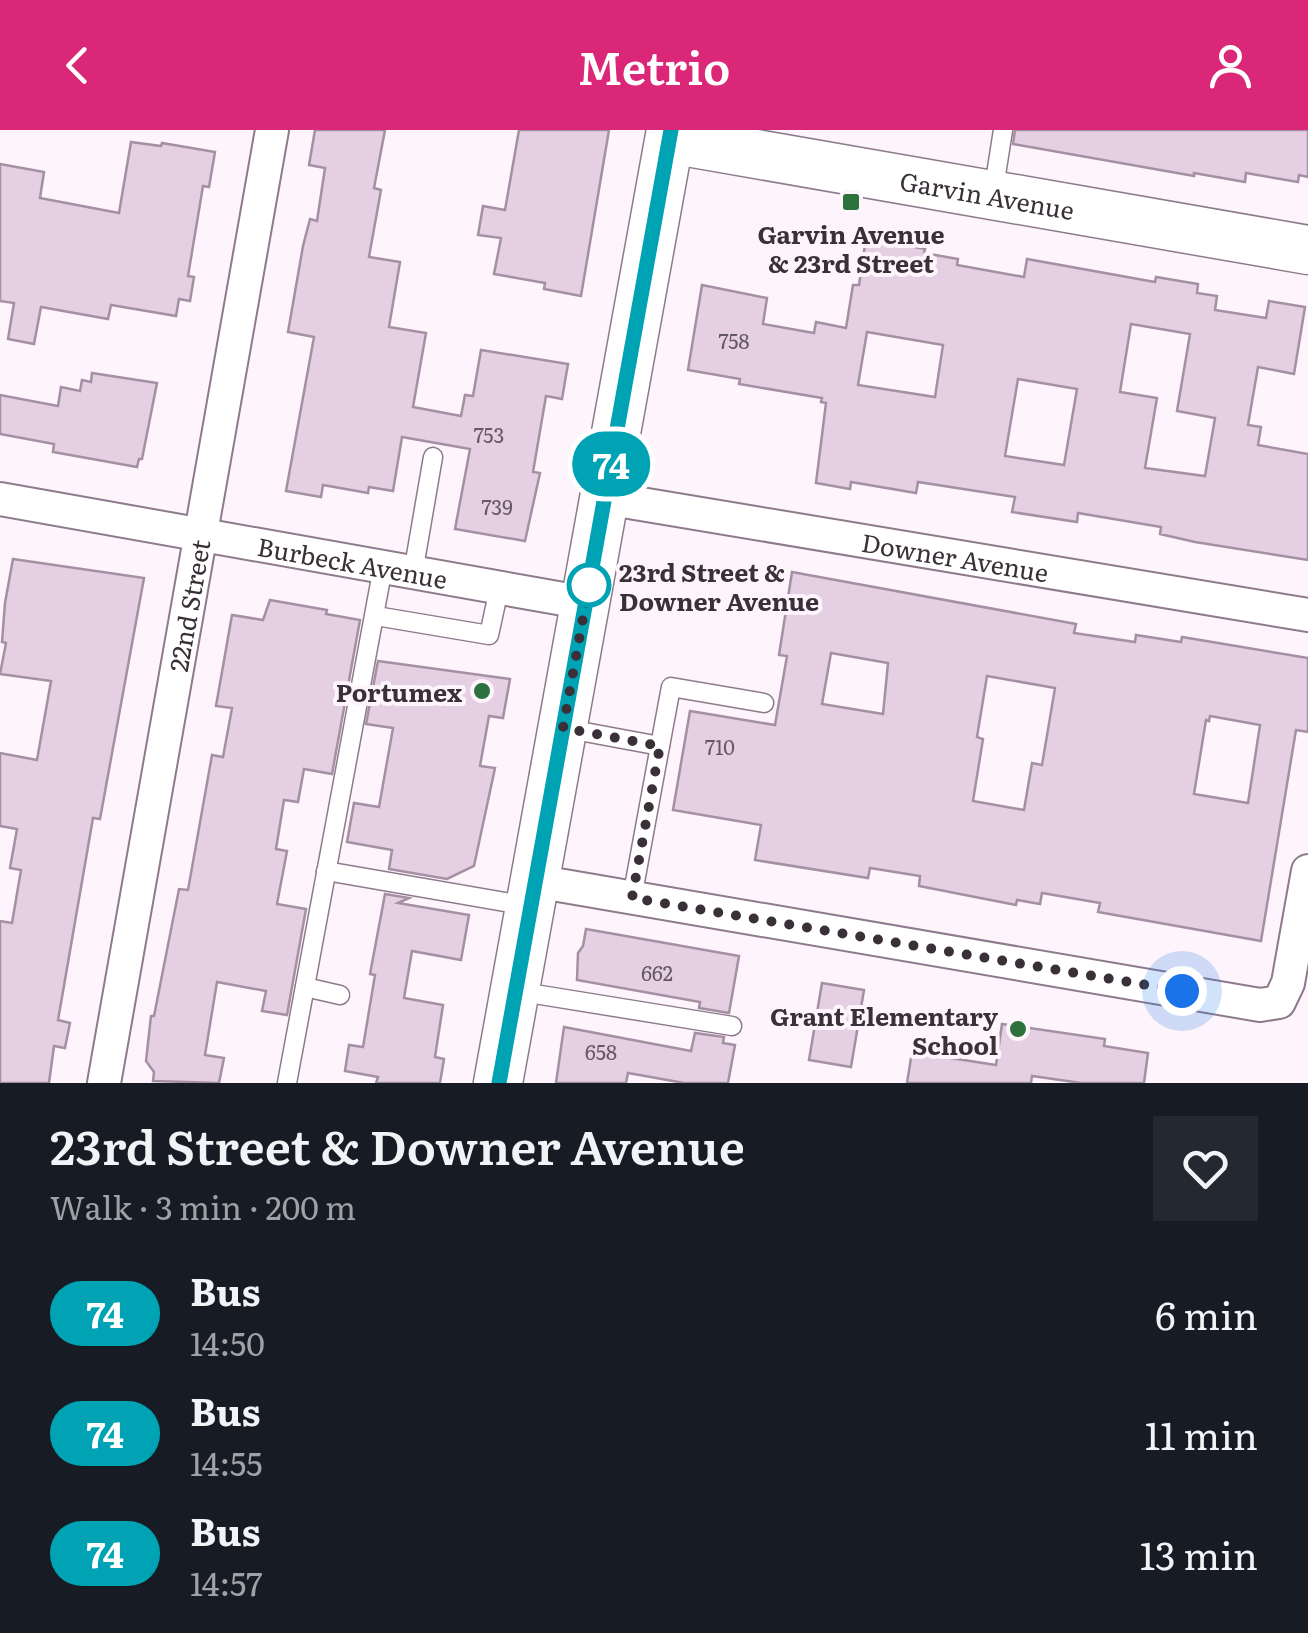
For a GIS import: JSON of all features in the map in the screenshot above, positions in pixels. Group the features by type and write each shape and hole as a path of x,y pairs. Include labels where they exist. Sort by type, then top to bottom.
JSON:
{"main road":[{"name":"Garvin Avenue","path":"670,135 1308,250"},
{"path":"498,1083 670,135"}],"street":[{"name":"22nd Street","path":"104,1083 272,130"},
{"name":"Downer Avenue","path":"605,498 1308,615"},
{"name":"Burbeck Avenue","path":"0,499 586,603"},
{"path":"533,894 632,898 1260,1005 1280,1002 1288,982 1308,871"}],"lane":[{"path":"992,196 1004,130"},
{"path":"287,1083 376,616 398,570 433,457"},
{"path":"376,616 490,635 499,589"},
{"path":"632,898 670,687 764,703"},
{"path":"563,728 660,746"},
{"path":"326,871 533,894"},
{"path":"305,987 340,995"},
{"path":"515,991 732,1026"}],"building":[{"path":"315,130 385,130 374,188 381,190 369,257 400,262 389,327 426,333 413,407 461,416 465,395 473,396 481,350 568,364 562,399 546,396 533,472 540,473 525,541 455,529 470,449 402,437 393,491 369,487 368,493 323,485 321,497 286,491 314,337 288,332 303,246 310,219 317,221 325,168 309,165"},
{"path":"519,130 609,130 581,296 544,289 545,283 494,274 501,238 478,235 483,206 505,210"},
{"path":"1015,130 1308,130 1308,177 1299,175 1298,182 1246,173 1245,182 1194,176 1013,144"},
{"path":"131,142 215,152 209,187 203,186 188,276 194,277 190,301 179,299 176,316 111,305 108,319 41,307 34,344 8,339 14,303 0,301 0,164 44,172 40,198 119,213"},
{"path":"866,238 925,249 924,253 958,259 957,265 1024,277 1027,259 1155,282 1156,277 1198,284 1197,293 1217,296 1215,310 1266,318 1269,301 1305,307 1294,374 1258,367 1248,425 1261,427 1258,445 1308,454 1308,560 1195,542 1160,534 1161,527 1078,513 1077,522 1012,512 1015,497 918,482 916,493 851,482 850,489 816,483 826,403 821,402 822,398 739,384 740,379 688,370 702,285 767,298 763,324 814,333 816,322 846,328 853,285 859,285","holes":["1131,324 1190,334 1177,411 1215,418 1205,476 1145,468 1157,398 1120,392","867,332 943,345 935,397 858,385","1018,379 1077,389 1064,465 1005,456"]},
{"path":"92,373 157,383 142,459 137,467 53,452 54,444 0,434 0,395 58,406 61,387 80,391 82,380 91,382"},
{"path":"13,559 144,578 100,819 93,818 58,1020 70,1023 65,1048 54,1046 49,1083 0,1083 0,921 12,923 21,870 10,868 17,829 0,826 0,753 37,760 51,681 0,674 6,643 2,642 5,603"},
{"path":"792,572 1076,624 1074,633 1135,642 1136,635 1181,642 1182,637 1308,658 1308,732 1296,730 1261,941 1098,912 1100,903 1042,893 1040,904 1017,900 1016,905 919,886 920,876 870,868 868,878 755,860 761,825 673,810 690,711 775,725 787,656 779,655","holes":["831,653 888,663 883,714 822,704","987,676 1055,688 1042,765 1032,763 1024,810 973,801 983,739 977,737","1210,716 1260,725 1248,803 1194,794 1206,720"]},
{"path":"270,600 360,620 332,774 304,769 298,802 284,800 276,849 287,851 277,904 306,909 287,1015 262,1011 266,991 217,982 205,1055 224,1058 219,1083 153,1081 154,1072 146,1061 151,1016 179,889 188,890 212,755 223,757 232,708 216,706 232,615 263,620"},
{"path":"378,661 510,679 503,718 489,716 480,766 495,768 474,866 447,879 389,869 392,850 347,842 354,803 379,807 393,728 366,724"},
{"path":"385,894 409,898 398,903 469,915 461,960 412,951 404,998 443,1005 435,1057 444,1059 440,1083 376,1083 378,1077 345,1071 349,1045 363,1047 375,975 370,974"},
{"path":"586,929 739,956 729,1013 699,1008 700,1002 577,980 578,953"},
{"path":"822,983 864,990 851,1067 809,1060"},
{"path":"1002,1024 1105,1039 1104,1046 1148,1053 1144,1083 1081,1083 1032,1076 1031,1083 907,1083 912,1052 996,1065"},
{"path":"564,1027 691,1051 695,1033 724,1037 723,1043 735,1045 728,1083 684,1083 628,1073 626,1083 556,1083"}],"bus line":[{"name":"74","path":"499,1083 671,130"}],"place":[{"name":"Garvin Avenue & 23rd Street","path":"851,202"},
{"name":"23rd Street & Downer Avenue","path":"589,585"},
{"name":"Portumex","path":"482,691"},
{"name":"Grant Elementary School","path":"1018,1029"}],"route":[{"path":"589,585 563,728 660,746 632,898 1182,991"}]}
